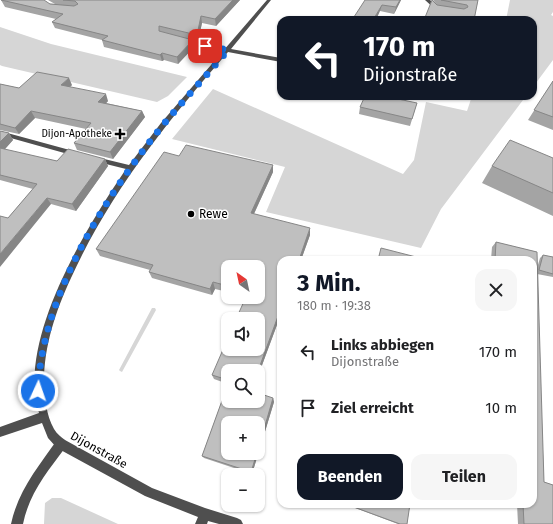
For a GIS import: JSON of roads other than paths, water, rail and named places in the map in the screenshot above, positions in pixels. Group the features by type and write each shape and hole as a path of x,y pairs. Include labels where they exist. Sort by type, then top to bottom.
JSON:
{"street":[{"name":"Dijonstraße","path":"237,524 203,519 149,492 61,444 49,432 43,418 38,391 41,355 62,287 100,215 130,168 152,138 269,0"},
{"path":"427,0 437,9 443,10"},
{"path":"181,41 277,59"},
{"path":"0,134 81,155"},
{"path":"88,157 130,168"},
{"path":"0,432 43,418"},
{"path":"17,524 21,505 28,490 61,444"}],"place":[{"name":"Dijon-Apotheke","path":"120,134"},
{"name":"Rewe","path":"191,214"}]}
